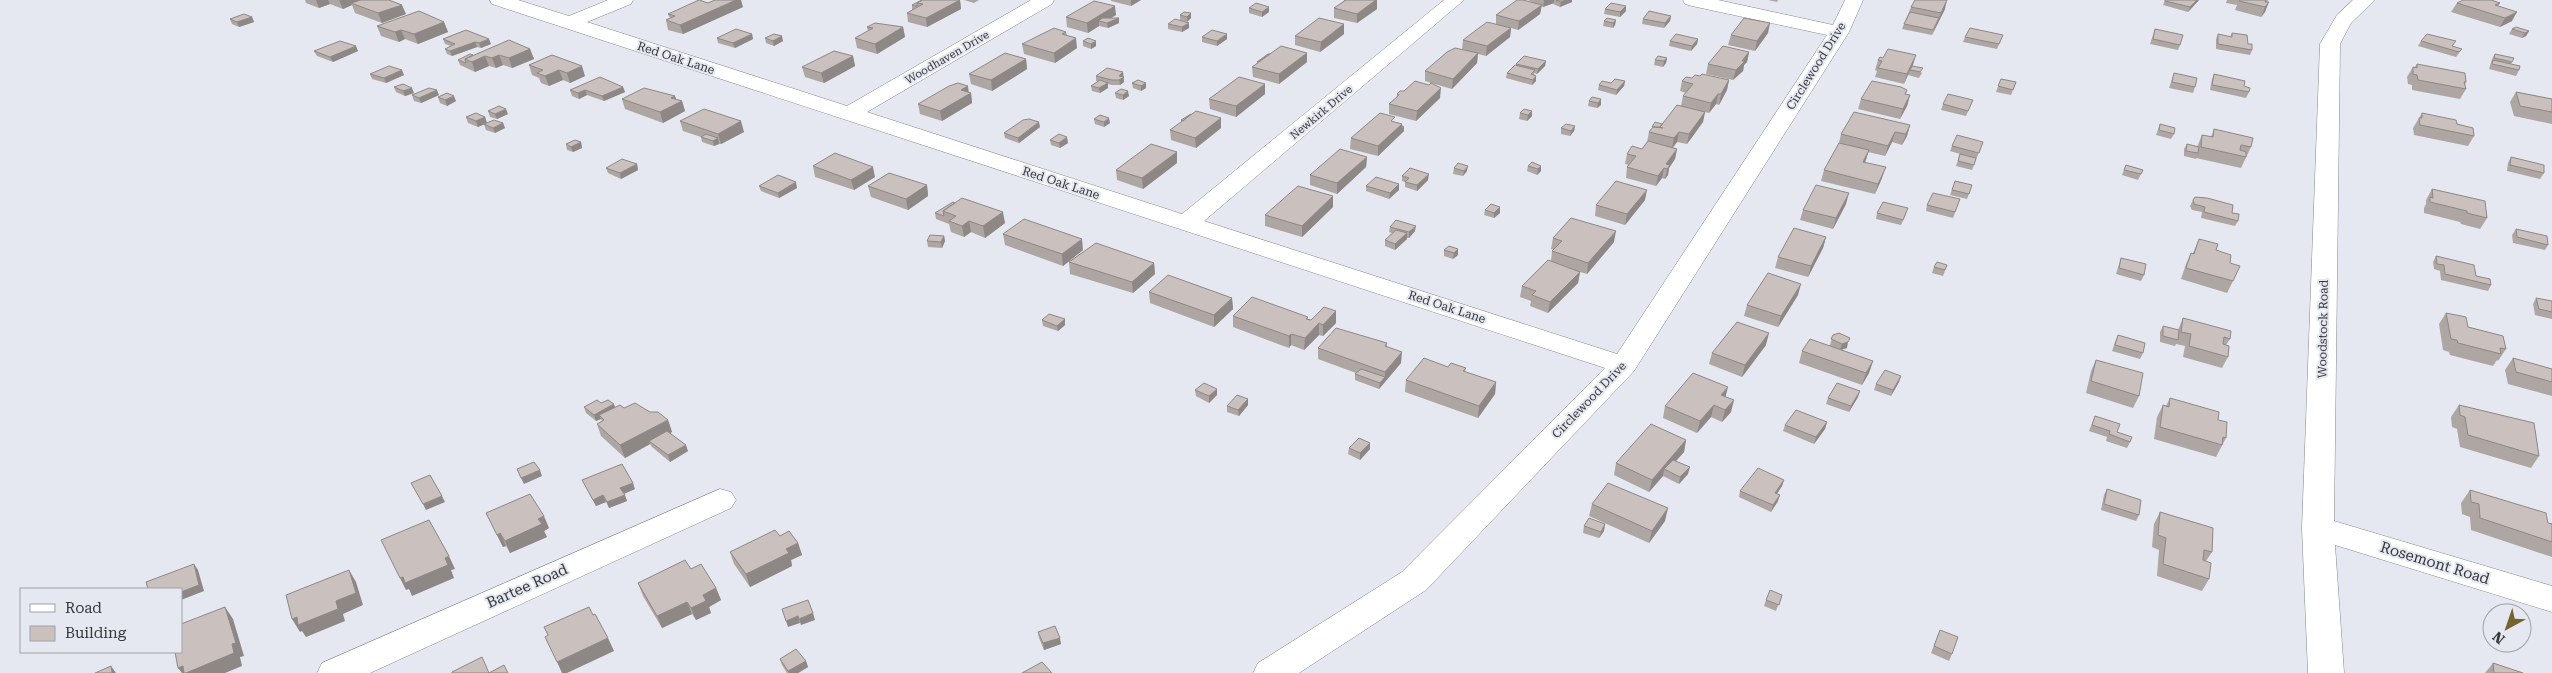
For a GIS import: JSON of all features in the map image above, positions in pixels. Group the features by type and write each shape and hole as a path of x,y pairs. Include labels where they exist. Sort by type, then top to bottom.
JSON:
{"street":[{"name":"Red Oak Lane","path":"499,0 1624,365"},
{"path":"570,23 624,0"},
{"name":"Woodhaven Drive","path":"848,114 1045,0"},
{"name":"Newkirk Drive","path":"1186,223 1455,0"},
{"path":"1692,0 1839,32"},
{"name":"Circlewood Drive","path":"1271,673 1414,580 1624,365 1839,32 1854,0"},
{"name":"Woodstock Road","path":"2326,673 2318,528 2330,44 2337,26 2360,3 2366,0"},
{"name":"Bartee Road","path":"335,673 720,500"},
{"name":"Rosemont Road","path":"2318,528 2552,599"}],"building":[{"path":"361,0 389,0 402,5 378,13 351,3"},
{"path":"699,0 708,3 715,0 736,0 680,25 666,20 675,16 668,14"},
{"path":"922,0 960,0 926,18 907,13 923,4 917,3"},
{"path":"1346,0 1376,0 1357,14 1334,8"},
{"path":"1517,0 1542,5 1519,21 1496,15"},
{"path":"1915,0 1947,0 1941,13 1911,7"},
{"path":"2165,0 2197,0 2190,7"},
{"path":"2240,0 2266,0 2265,2 2269,2 2265,7"},
{"path":"2463,0 2491,0 2500,3 2495,5 2517,12 2505,18 2457,3"},
{"path":"1094,1 1115,6 1087,23 1066,17"},
{"path":"1256,3 1269,7 1262,12 1249,8"},
{"path":"1611,3 1626,6 1620,12 1605,9"},
{"path":"419,11 444,22 414,34 401,30 395,32 377,26"},
{"path":"1649,11 1671,16 1665,23 1643,19"},
{"path":"1184,12 1191,13 1187,17 1180,15"},
{"path":"1910,12 1939,18 1933,30 1904,24"},
{"path":"244,14 252,17 237,22 230,19"},
{"path":"1102,18 1119,18 1107,23 1099,21"},
{"path":"1319,18 1344,24 1321,42 1295,36"},
{"path":"1607,18 1616,20 1613,23 1604,21"},
{"path":"1744,18 1770,23 1757,41 1731,35"},
{"path":"1175,19 1189,23 1182,27 1168,24"},
{"path":"1487,22 1511,28 1487,46 1463,40"},
{"path":"875,23 903,27 875,44 855,38 873,28 867,27"},
{"path":"2516,27 2529,31 2525,33 2512,29"},
{"path":"1054,28 1066,32 1062,34 1076,38 1054,53 1022,44"},
{"path":"1970,28 2003,35 1999,44 1965,37"},
{"path":"736,29 752,34 733,43 717,38"},
{"path":"2155,29 2183,35 2180,45 2153,39"},
{"path":"466,30 489,39 450,51 445,49 455,44 443,39"},
{"path":"1212,30 1227,34 1217,41 1202,37"},
{"path":"2232,33 2247,35 2248,44 2252,44 2252,50 2218,44 2218,34 2232,37"},
{"path":"774,34 782,36 773,41 765,38"},
{"path":"1676,34 1698,39 1692,46 1670,41"},
{"path":"2427,34 2456,41 2452,46 2462,49 2459,52 2421,41"},
{"path":"1088,38 1096,41 1091,44 1083,41"},
{"path":"509,40 530,49 509,58 499,55 492,58 485,56 472,62 465,59"},
{"path":"340,41 356,46 330,57 314,51"},
{"path":"1281,46 1307,53 1279,74 1252,67"},
{"path":"1723,46 1749,52 1742,61 1745,61 1736,70 1708,64"},
{"path":"1455,48 1478,53 1453,79 1425,71 1447,52"},
{"path":"1888,49 1916,55 1907,74 1878,68 1882,61 1878,60 1880,57 1883,58"},
{"path":"834,51 853,56 821,73 802,67"},
{"path":"1005,53 1026,59 991,80 969,74"},
{"path":"470,54 473,55 465,59 466,63 458,60"},
{"path":"2495,54 2514,58 2512,62 2494,58"},
{"path":"552,55 582,66 567,73 559,70 545,76 537,73 543,70 529,65"},
{"path":"1524,56 1546,61 1538,69 1516,64"},
{"path":"1658,56 1667,58 1664,61 1655,60"},
{"path":"2493,60 2520,66 2519,70 2492,64"},
{"path":"2417,64 2465,73 2466,82 2464,82 2466,89 2418,80 2417,75 2413,74 2413,67 2417,68"},
{"path":"1515,65 1535,70 1531,74 1536,76 1533,80 1507,73"},
{"path":"389,66 402,70 384,78 370,74"},
{"path":"1912,66 1923,68 1920,72 1910,70"},
{"path":"1107,68 1123,72 1119,76 1124,77 1119,80 1112,80 1096,76"},
{"path":"2174,73 2197,78 2195,87 2172,82"},
{"path":"1702,74 1729,80 1721,94 1718,94 1711,103 1683,96 1693,84 1682,81 1686,77 1692,78 1695,75 1700,76"},
{"path":"2214,74 2245,81 2244,86 2250,88 2249,92 2212,85"},
{"path":"600,77 623,87 602,96 585,90 578,93 570,90"},
{"path":"1239,77 1265,84 1236,106 1209,99"},
{"path":"1615,79 1625,81 1617,90 1599,85 1602,81 1611,83"},
{"path":"2001,79 2016,82 2013,90 1998,86"},
{"path":"1100,80 1108,83 1099,88 1091,86"},
{"path":"1138,80 1146,83 1141,86 1132,83"},
{"path":"1415,81 1429,85 1431,83 1441,88 1417,111 1389,104 1399,95 1397,94 1400,91 1404,91"},
{"path":"1872,81 1907,90 1905,94 1910,95 1903,109 1861,99"},
{"path":"958,83 968,86 961,90 971,93 940,111 918,104 949,86"},
{"path":"403,84 412,88 403,91 394,87"},
{"path":"429,88 437,90 419,98 412,95"},
{"path":"644,88 675,96 671,98 682,101 660,112 622,99"},
{"path":"1121,89 1128,91 1123,95 1115,93"},
{"path":"2516,92 2552,99 2552,112 2520,106"},
{"path":"447,93 454,96 445,100 438,97"},
{"path":"1948,94 1973,100 1968,111 1943,104"},
{"path":"1592,97 1601,99 1598,103 1589,101"},
{"path":"1677,105 1705,112 1689,134 1679,132 1674,138 1649,132 1653,127 1663,128 1660,127"},
{"path":"499,106 506,109 495,114 488,111"},
{"path":"704,109 741,121 718,134 680,121"},
{"path":"1524,109 1532,111 1528,115 1520,113"},
{"path":"1196,111 1221,118 1195,138 1170,130"},
{"path":"1854,112 1910,125 1906,134 1895,132 1888,146 1841,134"},
{"path":"476,113 485,117 476,121 466,117"},
{"path":"1380,113 1395,117 1391,121 1402,124 1378,146 1351,138"},
{"path":"2422,113 2456,120 2457,124 2473,128 2474,136 2420,125 2419,118 2422,118"},
{"path":"1100,115 1109,118 1104,122 1094,119"},
{"path":"1029,119 1039,122 1018,138 1004,133 1023,120"},
{"path":"494,120 503,123 493,128 484,124"},
{"path":"1655,122 1662,124 1660,127 1652,127"},
{"path":"1566,124 1575,126 1571,131 1561,128"},
{"path":"2160,124 2175,128 2174,134 2159,130"},
{"path":"2214,129 2253,138 2251,147 2241,145 2240,150 2246,152 2246,157 2201,147 2202,135 2213,137"},
{"path":"706,134 718,138 713,141 701,137"},
{"path":"1059,134 1067,137 1059,143 1050,140"},
{"path":"1957,135 1983,142 1979,153 1952,146"},
{"path":"575,140 581,142 571,147 566,144"},
{"path":"1648,141 1677,149 1666,164 1670,165 1667,169 1664,168 1658,176 1627,167 1636,156 1627,154 1632,146 1642,149"},
{"path":"1839,143 1869,150 1863,162 1886,167 1878,184 1824,170"},
{"path":"1151,144 1177,152 1142,178 1116,170"},
{"path":"2187,144 2199,147 2198,153 2186,151"},
{"path":"1340,149 1367,157 1337,183 1310,175"},
{"path":"835,153 873,167 851,180 813,166"},
{"path":"1960,154 1976,158 1974,165 1958,161"},
{"path":"2511,157 2544,165 2544,173 2510,165"},
{"path":"622,159 637,164 620,173 606,168"},
{"path":"1532,162 1541,166 1538,169 1528,166"},
{"path":"1458,163 1468,166 1464,171 1454,168"},
{"path":"2126,165 2143,170 2141,174 2124,170"},
{"path":"1410,168 1429,174 1417,185 1405,182 1409,178 1402,176"},
{"path":"889,173 927,185 906,199 868,186"},
{"path":"778,175 796,182 778,193 759,186"},
{"path":"1376,177 1399,184 1390,193 1366,186"},
{"path":"1616,181 1647,190 1627,214 1596,205"},
{"path":"1955,181 1972,185 1969,194 1952,190"},
{"path":"1816,185 1849,193 1836,218 1803,210"},
{"path":"1298,186 1333,196 1302,226 1265,215"},
{"path":"2432,189 2485,201 2487,218 2430,202 2430,197 2433,198"},
{"path":"1933,193 1960,199 1955,212 1927,205"},
{"path":"2195,197 2233,205 2232,213 2239,214 2238,221 2204,212 2205,207 2194,204 2193,200"},
{"path":"962,198 1003,212 983,226 969,221 962,226 949,221 956,216 943,211"},
{"path":"953,202 955,203 943,211 944,216 935,213"},
{"path":"1883,202 1908,208 1903,220 1877,213"},
{"path":"1491,204 1500,207 1494,213 1485,210"},
{"path":"1571,218 1616,231 1588,263 1552,251 1562,241 1553,238"},
{"path":"1024,219 1082,239 1062,254 1003,234"},
{"path":"1396,220 1416,226 1409,232 1390,227"},
{"path":"1794,228 1826,237 1811,266 1778,257"},
{"path":"2516,229 2547,236 2548,245 2517,237"},
{"path":"1396,230 1407,233 1395,244 1385,240"},
{"path":"930,235 944,236 941,242 927,241"},
{"path":"2199,239 2218,244 2216,250 2231,255 2230,263 2240,266 2233,281 2186,268 2191,253 2194,254"},
{"path":"1096,243 1154,263 1132,282 1069,262"},
{"path":"1449,246 1458,249 1454,253 1444,250"},
{"path":"2436,256 2474,265 2476,276 2490,279 2491,285 2445,274 2444,265 2437,264"},
{"path":"2121,258 2146,264 2144,275 2119,268"},
{"path":"1548,260 1580,272 1550,302 1532,295 1536,291 1522,286"},
{"path":"1937,262 1947,265 1945,270 1934,267"},
{"path":"1768,273 1801,284 1781,316 1747,305"},
{"path":"1168,275 1232,298 1214,315 1149,292"},
{"path":"1252,297 1308,317 1306,319 1311,320 1324,307 1336,311 1323,325 1319,323 1305,338 1291,334 1289,336 1233,316"},
{"path":"2536,298 2552,301 2552,312 2539,309"},
{"path":"2446,313 2466,317 2468,327 2503,336 2506,349 2500,348 2501,354 2458,343 2457,340 2451,339"},
{"path":"1049,314 1065,319 1057,326 1042,320"},
{"path":"2183,318 2231,331 2230,339 2224,337 2223,344 2229,346 2228,357 2189,346 2191,334 2181,332"},
{"path":"1737,322 1769,333 1745,365 1712,353"},
{"path":"2163,326 2179,330 2178,340 2163,336"},
{"path":"1336,328 1387,343 1385,346 1402,352 1385,372 1318,348"},
{"path":"1839,333 1850,338 1848,342 1842,344 1831,339 1833,335"},
{"path":"2118,335 2145,343 2143,353 2115,345"},
{"path":"1810,339 1873,361 1866,373 1802,351"},
{"path":"1424,358 1448,367 1451,363 1466,368 1463,371 1496,382 1479,406 1406,380"},
{"path":"2513,358 2552,369 2552,382 2516,372"},
{"path":"2096,360 2143,373 2139,396 2091,381"},
{"path":"1361,369 1385,377 1380,383 1355,374"},
{"path":"1885,370 1901,376 1893,390 1876,384"},
{"path":"1693,373 1728,387 1721,395 1734,400 1725,410 1714,405 1700,421 1665,406"},
{"path":"1204,383 1217,389 1209,396 1195,390"},
{"path":"1837,383 1860,391 1851,406 1828,398"},
{"path":"1237,395 1248,399 1238,410 1227,406"},
{"path":"2170,398 2219,412 2218,420 2227,422 2226,438 2223,437 2222,445 2160,427 2163,405 2169,407"},
{"path":"597,400 601,403 608,400 614,404 594,415 584,407"},
{"path":"635,403 650,412 658,412 668,420 620,445 597,424 604,420 599,415 620,405 624,408"},
{"path":"2459,405 2534,423 2539,456 2468,435 2465,417 2460,415"},
{"path":"1796,410 1827,422 1816,437 1785,425"},
{"path":"2095,416 2120,424 2117,432 2132,437 2130,442 2109,434 2110,431 2092,425"},
{"path":"1651,424 1686,440 1652,480 1616,463"},
{"path":"667,431 686,445 668,455 649,441"},
{"path":"1359,438 1370,443 1360,453 1349,448"},
{"path":"1673,460 1690,467 1680,477 1664,469"},
{"path":"534,462 540,470 521,478 517,469"},
{"path":"622,464 633,483 620,488 625,495 607,502 603,495 593,500 582,480"},
{"path":"1758,468 1784,480 1775,493 1780,495 1773,505 1740,491"},
{"path":"430,475 442,496 423,504 411,483"},
{"path":"1608,483 1668,508 1652,531 1592,504"},
{"path":"2107,489 2141,500 2139,515 2104,504"},
{"path":"2470,490 2546,513 2548,523 2552,524 2552,542 2480,518 2479,504 2471,502"},
{"path":"530,494 544,516 538,519 542,524 505,541 500,533 497,535 486,513"},
{"path":"2160,512 2213,528 2212,552 2204,550 2203,560 2211,563 2209,579 2163,564 2166,538 2158,535"},
{"path":"1589,518 1605,524 1601,532 1584,526"},
{"path":"429,520 449,556 445,558 448,565 405,583 403,577 400,578 381,540"},
{"path":"775,530 780,536 789,531 798,543 786,549 789,553 746,574 730,552"},
{"path":"685,560 691,569 701,564 716,588 703,595 706,601 691,608 687,602 657,616 638,583"},
{"path":"194,564 199,585 182,592 182,588 148,588 146,582"},
{"path":"349,570 356,593 336,601 338,609 298,625 297,617 292,619 286,595"},
{"path":"1770,590 1782,595 1779,605 1766,600"},
{"path":"808,600 813,613 799,619 798,616 786,621 782,609"},
{"path":"225,607 236,643 232,644 234,653 184,673 183,666 178,668 175,653 182,653 182,624"},
{"path":"589,607 608,638 557,662 545,637 548,635 544,627"},
{"path":"1055,626 1060,638 1043,643 1038,632"},
{"path":"1940,630 1958,637 1952,654 1934,646"},
{"path":"796,649 806,661 788,671 780,659"},
{"path":"482,657 489,673 452,673 452,672"},
{"path":"1042,662 1052,673 1022,673"},
{"path":"2493,663 2523,673 2494,673"},
{"path":"504,665 508,673 489,673"},
{"path":"111,666 112,673 95,673"}]}
